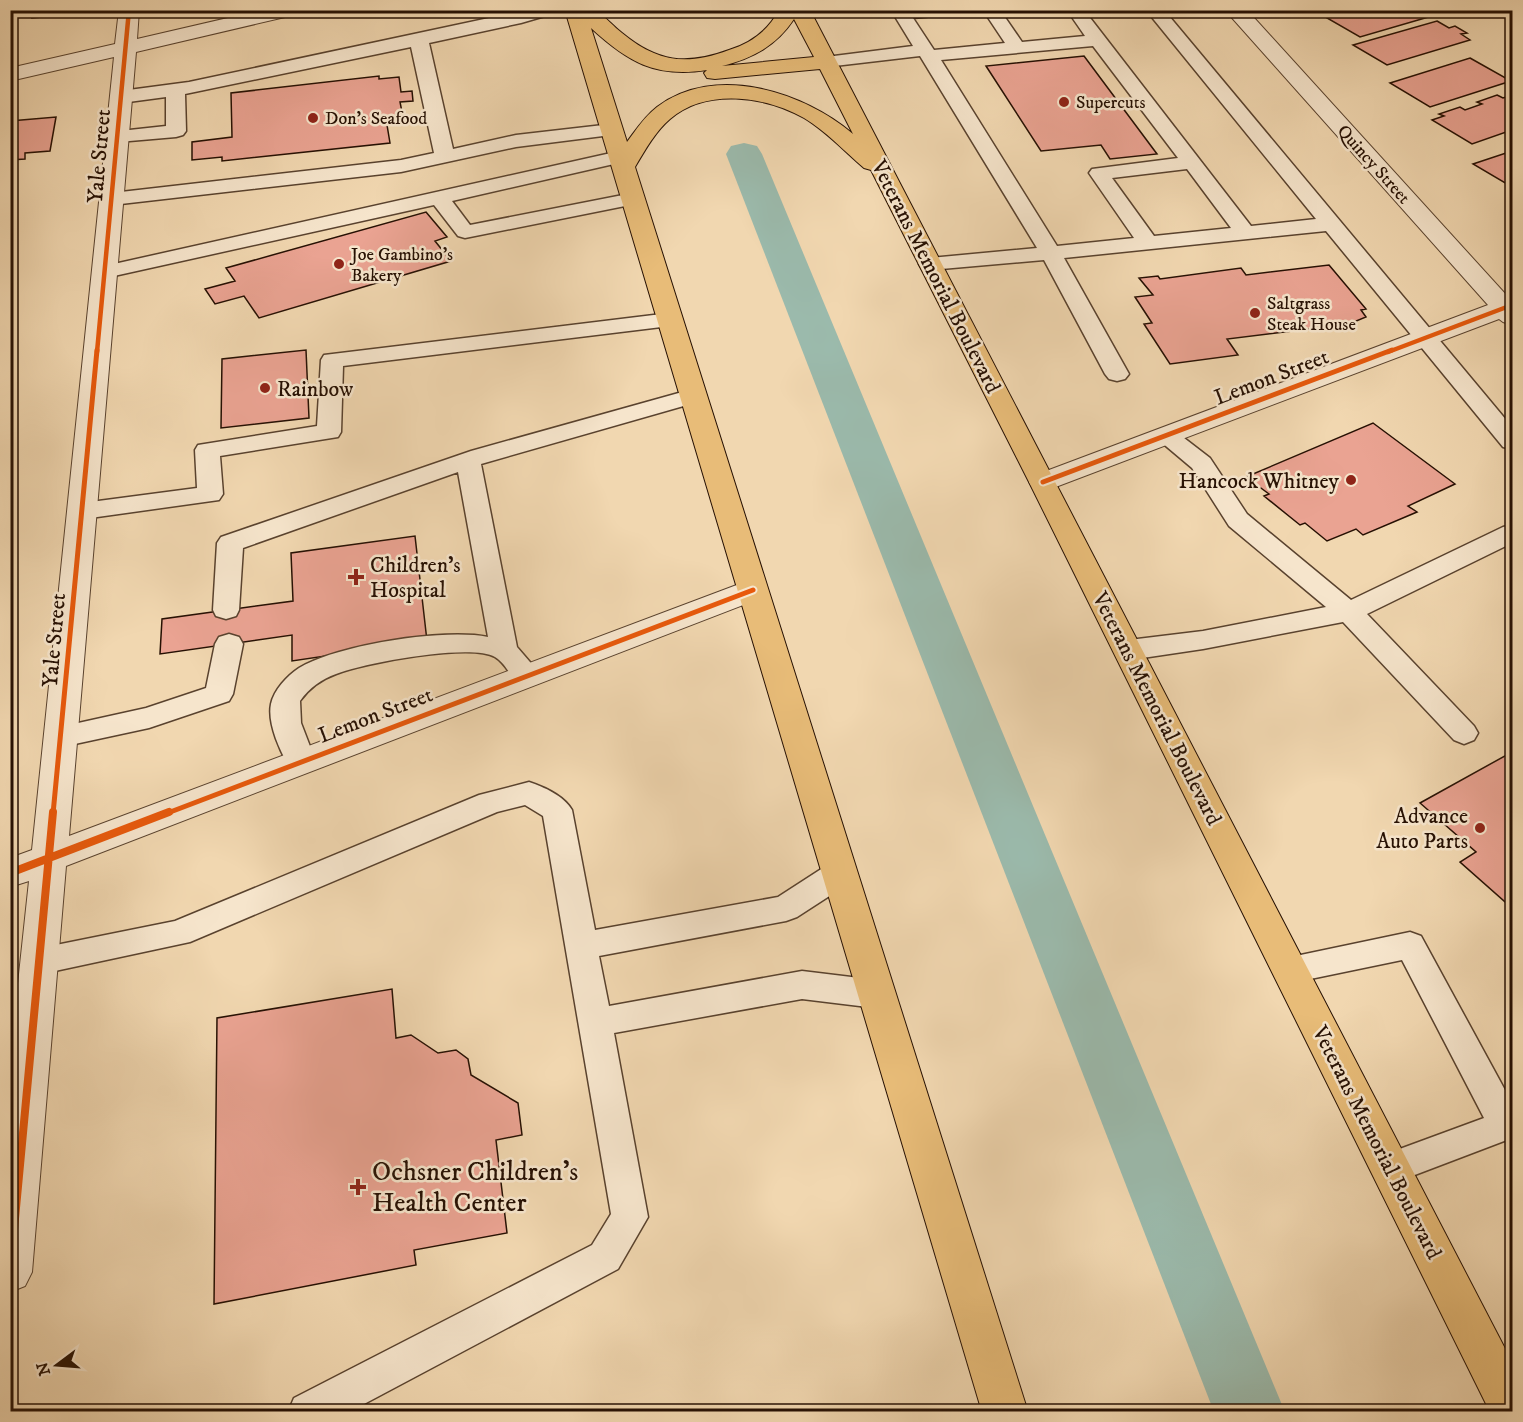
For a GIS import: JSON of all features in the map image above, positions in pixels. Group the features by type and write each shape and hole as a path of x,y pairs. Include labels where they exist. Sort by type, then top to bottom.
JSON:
{"main road":[{"path":"575,10 1005,1412"},
{"path":"583,10 639,56 654,63 702,74 826,62"},
{"path":"678,68 715,61 759,45 772,33 789,10"},
{"name":"Veterans Memorial Boulevard","path":"800,10 1129,650 1512,1408"},
{"path":"619,151 645,132 672,107 709,95 737,93 761,95 812,114 883,172"}],"street":[{"name":"Yale Street","path":"10,1272 129,10"},
{"path":"10,75 291,10"},
{"name":"Quincy Street","path":"1235,10 1510,310"},
{"name":"Lemon Street","path":"1043,482 1424,337 1510,310"},
{"name":"Lemon Street","path":"10,873 753,590"}],"lane":[{"path":"121,97 175,90 419,40 521,18 546,10"},
{"path":"900,12 944,10"},
{"path":"991,10 1017,48"},
{"path":"1075,10 1245,232"},
{"path":"1154,10 1512,442"},
{"path":"900,12 1051,253 1118,374"},
{"path":"419,40 445,156"},
{"path":"826,62 1097,40"},
{"path":"118,136 176,131 175,90"},
{"path":"112,199 401,166 516,141 619,151"},
{"path":"105,272 439,197 619,151"},
{"path":"1148,243 1099,173 1191,163"},
{"path":"439,197 465,232 633,199"},
{"path":"930,264 1330,224"},
{"path":"83,511 210,494 207,450 329,432 332,360 670,320"},
{"path":"226,610 230,543 468,460 693,396"},
{"path":"1166,436 1201,464 1238,520 1348,612 1464,733"},
{"path":"468,460 504,650 528,676"},
{"path":"1129,650 1203,640 1348,612 1512,533"},
{"path":"61,736 149,718 219,694 229,644"},
{"path":"301,762 287,725 285,702 295,687 311,674 337,663 381,653 474,644 504,650"},
{"path":"40,961 178,933 490,803 529,792 557,810 630,1216 605,1257 308,1412"},
{"path":"581,946 786,908 840,873"},
{"path":"1291,970 1410,945 1510,1128 1391,1168"},
{"path":"595,1022 802,985 876,994"}],"building":[{"path":"34,10 76,10 76,14 32,18"},
{"path":"1344,10 1449,11 1360,37 1327,18 1341,14 1337,12"},
{"path":"1437,21 1449,28 1455,26 1467,33 1461,34 1470,40 1387,65 1353,45"},
{"path":"1084,56 1157,154 1110,159 1101,145 1041,151 986,66"},
{"path":"1470,58 1511,81 1430,107 1390,83"},
{"name":"Don's Seafood","path":"379,76 379,79 399,77 401,92 412,91 413,101 400,102 403,117 386,119 390,143 222,161 222,157 192,160 192,142 232,137 231,93"},
{"path":"1497,95 1503,98 1512,95 1512,130 1472,144 1432,120 1444,116 1439,114 1460,107 1465,110 1482,104 1477,102"},
{"path":"56,117 50,151 25,153 25,159 10,160 10,121"},
{"path":"1512,151 1512,187 1473,164"},
{"name":"Joe Gambino's Bakery","path":"426,212 447,237 435,241 451,261 259,318 244,296 215,304 205,289 235,281 226,268"},
{"name":"Saltgrass Steak House","path":"1329,265 1366,309 1361,310 1366,317 1349,324 1227,339 1238,355 1170,364 1144,324 1152,323 1135,297 1153,295 1139,278 1158,276 1160,279 1241,268 1246,275"},
{"name":"Rainbow","path":"306,350 309,418 221,428 222,359"},
{"name":"Hancock Whitney","path":"1373,423 1455,484 1408,506 1417,512 1363,535 1356,529 1327,541 1305,523 1300,525 1264,496 1269,494 1246,477"},
{"name":"Children's Hospital","path":"415,536 427,641 292,661 292,635 160,654 162,619 293,601 291,553"},
{"name":"Advance Auto Parts","path":"1512,752 1512,908 1460,862 1476,852 1420,803"},
{"name":"Ochsner Children's Health Center","path":"392,989 396,1038 411,1035 438,1053 456,1050 468,1059 471,1075 518,1103 522,1135 496,1140 507,1233 414,1250 416,1265 214,1304 217,1018"}],"waterway":[{"path":"744,154 1250,1412"}],"cycle path":[{"path":"10,1272 129,10"},
{"path":"1043,482 1512,305"},
{"path":"10,873 753,590"}],"place":[{"name":"Supercuts","path":"1064,102"},
{"name":"Don's Seafood","path":"313,118"},
{"name":"Joe Gambino's Bakery","path":"339,264"},
{"name":"Saltgrass Steak House","path":"1255,313"},
{"name":"Rainbow","path":"265,388"},
{"name":"Hancock Whitney","path":"1351,480"},
{"name":"Children's Hospital","path":"356,577"},
{"name":"Advance Auto Parts","path":"1480,828"},
{"name":"Ochsner Children's Health Center","path":"358,1187"}]}
